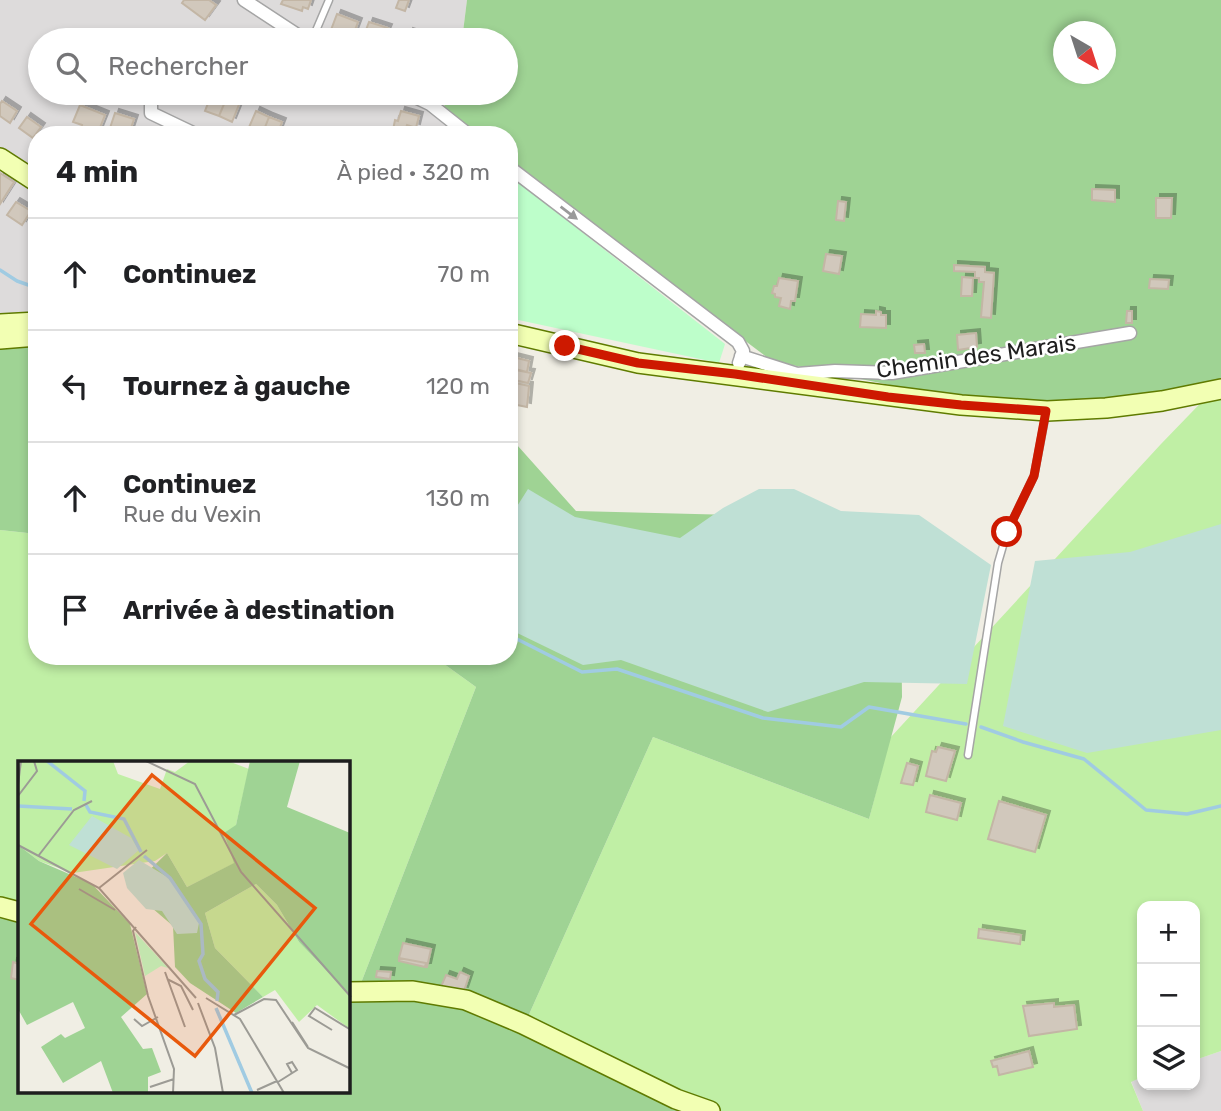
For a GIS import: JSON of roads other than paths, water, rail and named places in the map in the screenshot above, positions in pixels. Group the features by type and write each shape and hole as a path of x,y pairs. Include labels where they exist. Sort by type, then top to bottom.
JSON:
{"main road":[{"path":"0,158 28,176"},
{"path":"0,324 28,322"},
{"path":"518,335 638,363 738,365 961,405 1046,411 1106,408 1162,401 1221,389"},
{"path":"0,339 28,336"},
{"path":"0,907 18,912"},
{"path":"350,992 413,991 466,1000 523,1024 676,1099 710,1111"}],"street":[{"path":"244,0 263,6 290,28"},
{"path":"151,105 151,113 178,126"},
{"path":"431,105 458,126"},
{"path":"518,174 738,342 743,351 738,365"},
{"name":"Chemin des Marais","path":"811,379 835,371 891,373 1130,333"}],"lane":[{"path":"317,28 329,0"},
{"path":"968,755 998,563 1007,532 1034,476 1046,411"}],"waterway":[{"path":"0,270 28,285"},
{"path":"518,640 582,672 617,669 763,718 841,727 869,707 966,724"},
{"path":"981,727 1084,759 1146,810 1187,814 1221,806"}]}
